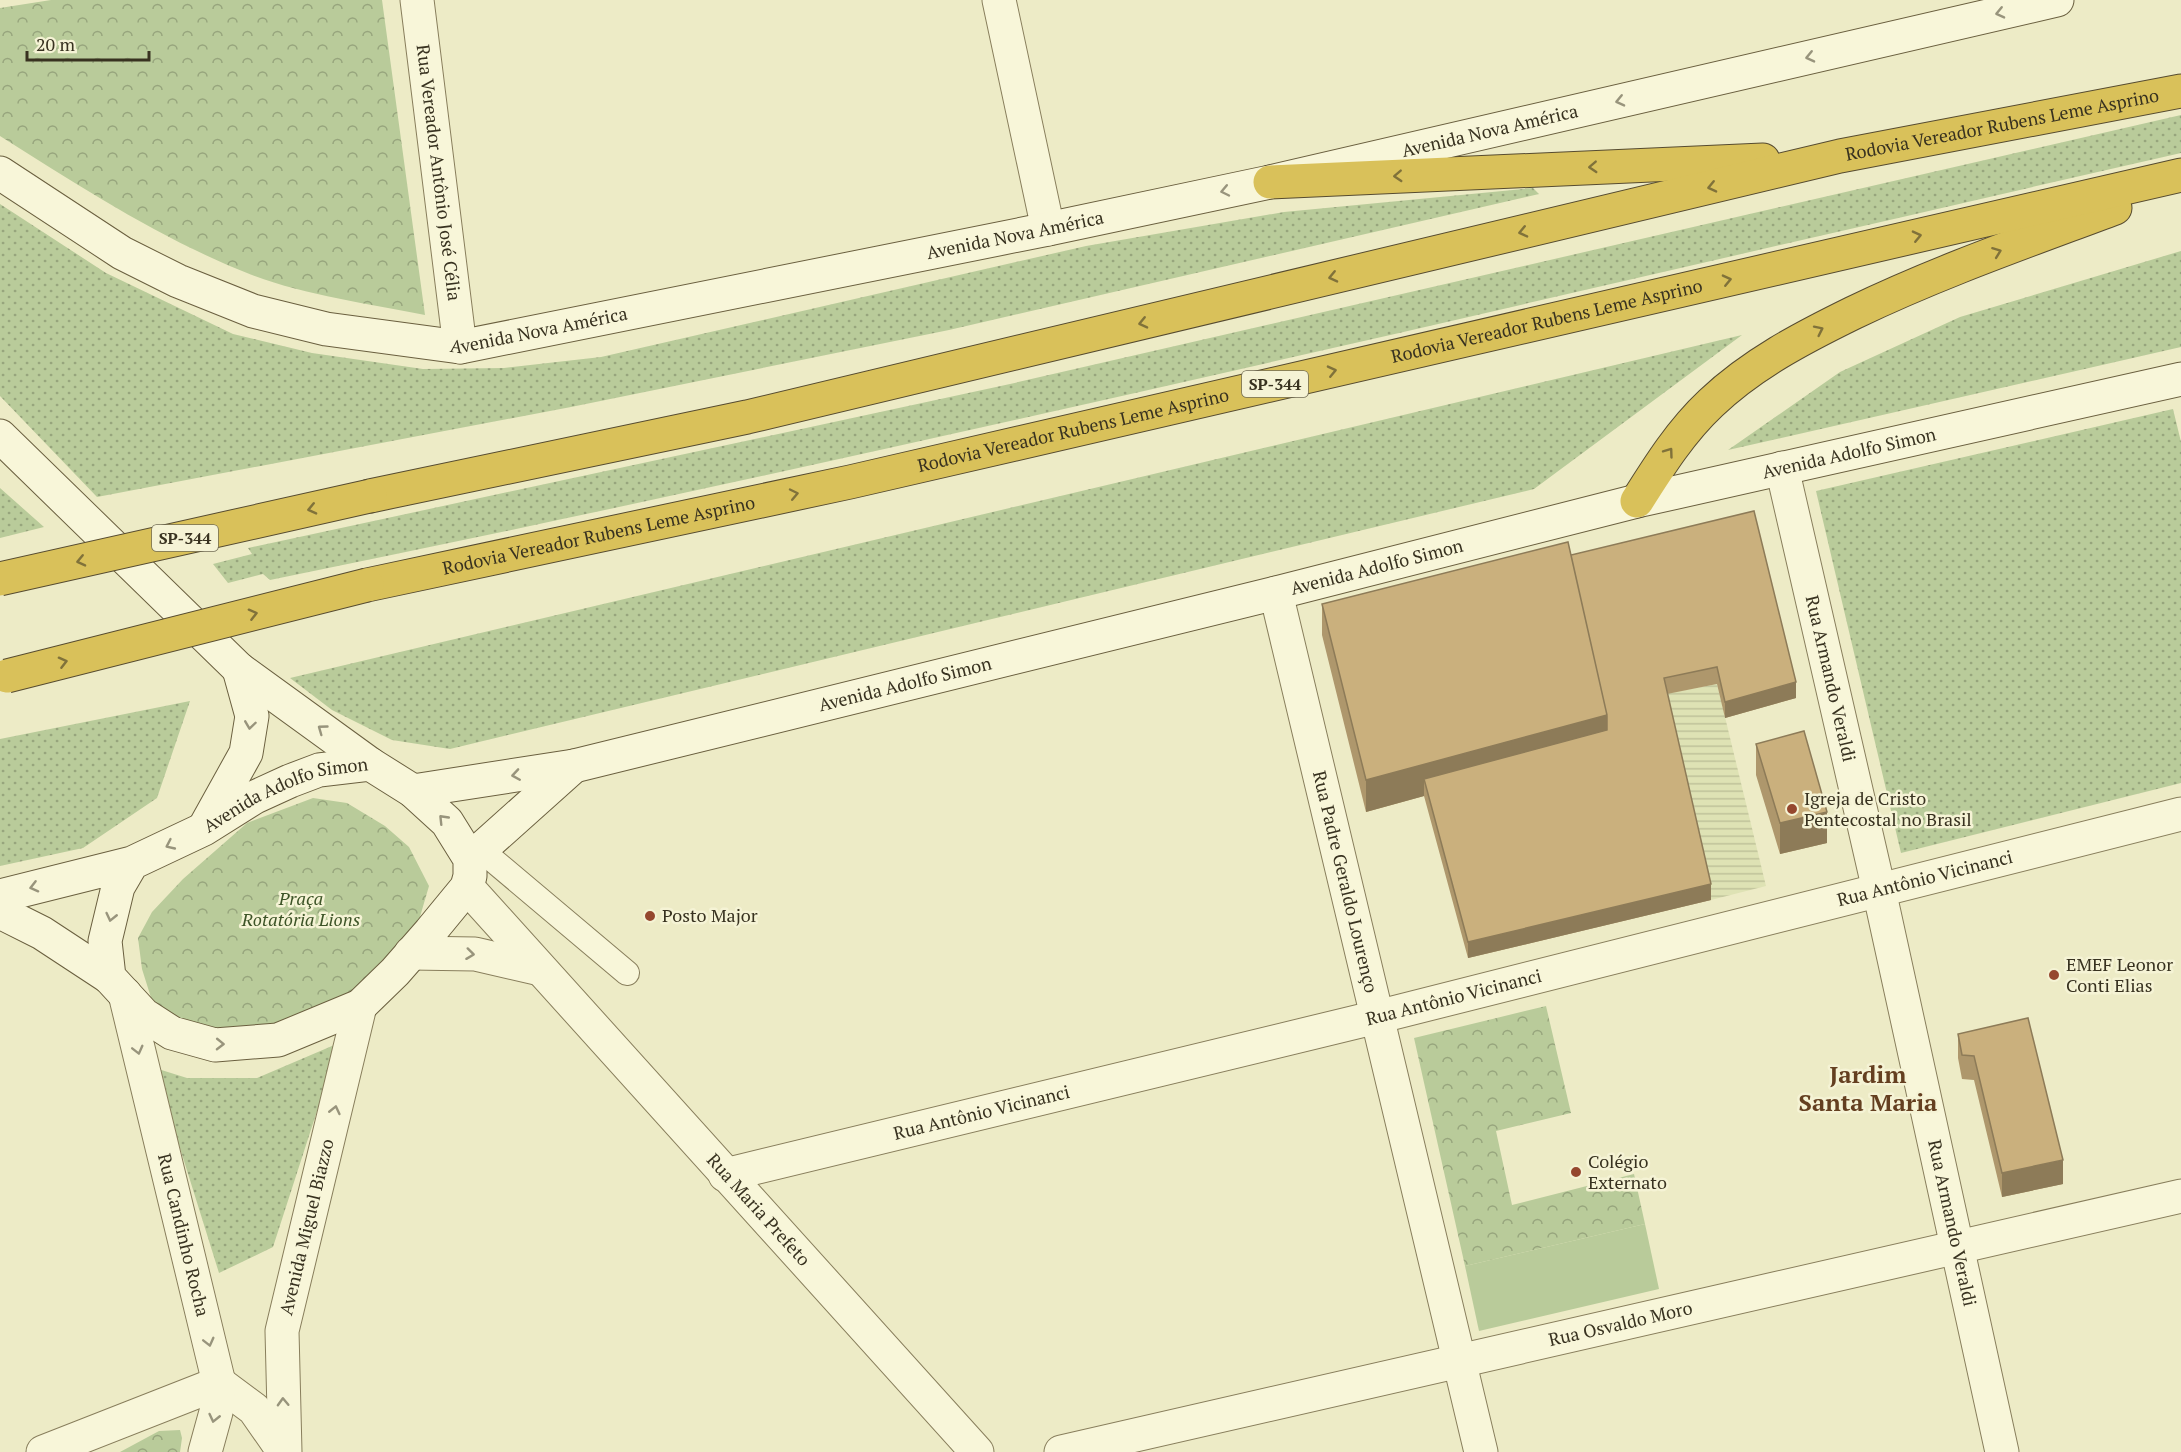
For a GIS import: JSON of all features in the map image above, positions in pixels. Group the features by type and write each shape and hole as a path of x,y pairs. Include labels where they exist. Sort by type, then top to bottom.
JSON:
{"highway":[{"name":"Rodovia Vereador Rubens Leme Asprino","path":"0,579 370,496 747,417 1840,156 2181,91"},
{"path":"1270,182 1840,156"},
{"name":"Rodovia Vereador Rubens Leme Asprino","path":"3,677 367,585 862,479 2181,175"},
{"path":"1637,501 1670,449 1711,403 1758,364 1811,333 1914,284 2181,183"}],"street":[{"name":"Rua Vereador Antônio José Célia","path":"417,0 460,346"},
{"path":"999,0 1048,229"},
{"name":"Avenida Nova América","path":"0,173 122,253 178,281 253,311 326,329 460,346 1048,229 1270,182 2057,0"},
{"name":"Avenida Adolfo Simon","path":"0,896 132,863 204,829 255,797 319,770 370,764 412,790 574,766 1276,593 1637,501 2181,379"},
{"path":"0,436 239,669 370,764"},
{"name":"Rua Armando Veraldi","path":"1782,468 1879,890 2002,1452"},
{"name":"Rua Padre Geraldo Lourenço","path":"1276,593 1481,1452"},
{"path":"204,829 246,753 252,716 239,669"},
{"name":"Avenida Adolfo Simon","path":"360,1006 411,953 473,865 574,766"},
{"name":"Rua Maria Prefeto","path":"412,790 447,822 540,969 977,1452"},
{"name":"Rua Antônio Vicinanci","path":"724,1175 1377,1017 2181,814"},
{"name":"Rua Candinho Rocha","path":"132,863 118,887 105,941 219,1383"},
{"path":"0,912 42,933 117,985 144,1016 172,1033 215,1045 278,1040 360,1006"},
{"path":"411,953 475,954 540,969"},
{"name":"Avenida Miguel Biazzo","path":"284,1452 282,1331 360,1006"},
{"name":"Rua Osvaldo Moro","path":"1061,1452 2181,1196"},
{"path":"43,1452 219,1383"},
{"path":"205,1452 216,1412 219,1383"},
{"path":"219,1383 254,1409 284,1452"}],"lane":[{"path":"473,865 627,973"}],"green space":[{"path":"51,0 382,0 425,315 293,288 252,275 186,246 123,212 0,136 0,8"},
{"path":"2181,115 2181,153 1227,372 749,479 270,580 263,574 228,583 213,564 252,554 248,548 1010,384"},
{"path":"1533,188 1539,194 949,330 571,407 97,497 0,396 0,204 106,273 233,334 312,353 423,369 504,368 601,357 1086,246 1284,212"},
{"path":"2181,251 2181,347 1728,450 1840,372 1960,317"},
{"path":"1742,335 1534,489 450,749 392,740 332,710 290,678"},
{"path":"2173,409 2181,442 2181,783 1901,853 1816,491"},
{"path":"0,488 44,527 0,538"},
{"path":"1717,684 1766,886 1711,900 1664,694"},
{"path":"190,701 157,798 83,848 0,866 0,739"},
{"name":"Praça Rotatória Lions","path":"313,798 347,803 385,826 409,847 429,886 417,927 352,999 272,1033 216,1033 176,1023 153,1004 142,969 138,938 152,912 183,879 247,823"},
{"path":"1546,1006 1571,1113 1496,1131 1512,1205 1634,1174 1645,1224 1465,1266 1414,1038"},
{"path":"339,1043 273,1247 219,1273 155,1068 187,1078 257,1078"},
{"path":"1645,1224 1659,1289 1479,1331 1465,1266"},
{"path":"180,1430 182,1438 180,1452 120,1452 159,1431"}],"building":[{"path":"1754,511 1796,682 1725,702 1717,667 1664,678 1711,884 1468,942 1424,779 1607,730 1607,715 1571,555"},
{"path":"1568,542 1607,715 1366,780 1322,604"},
{"path":"1804,731 1827,812 1780,823 1756,744"},
{"path":"2028,1018 2063,1160 2002,1173 1974,1056 1962,1055 1958,1034"}],"place":[{"name":"Igreja de Cristo Pentecostal no Brasil","path":"1792,809"},
{"name":"Posto Major","path":"650,916"},
{"name":"EMEF Leonor Conti Elias","path":"2054,975"},
{"name":"Colégio Externato","path":"1576,1172"}],"district":[{"name":"Jardim Santa Maria","path":"1868,1089"}]}
